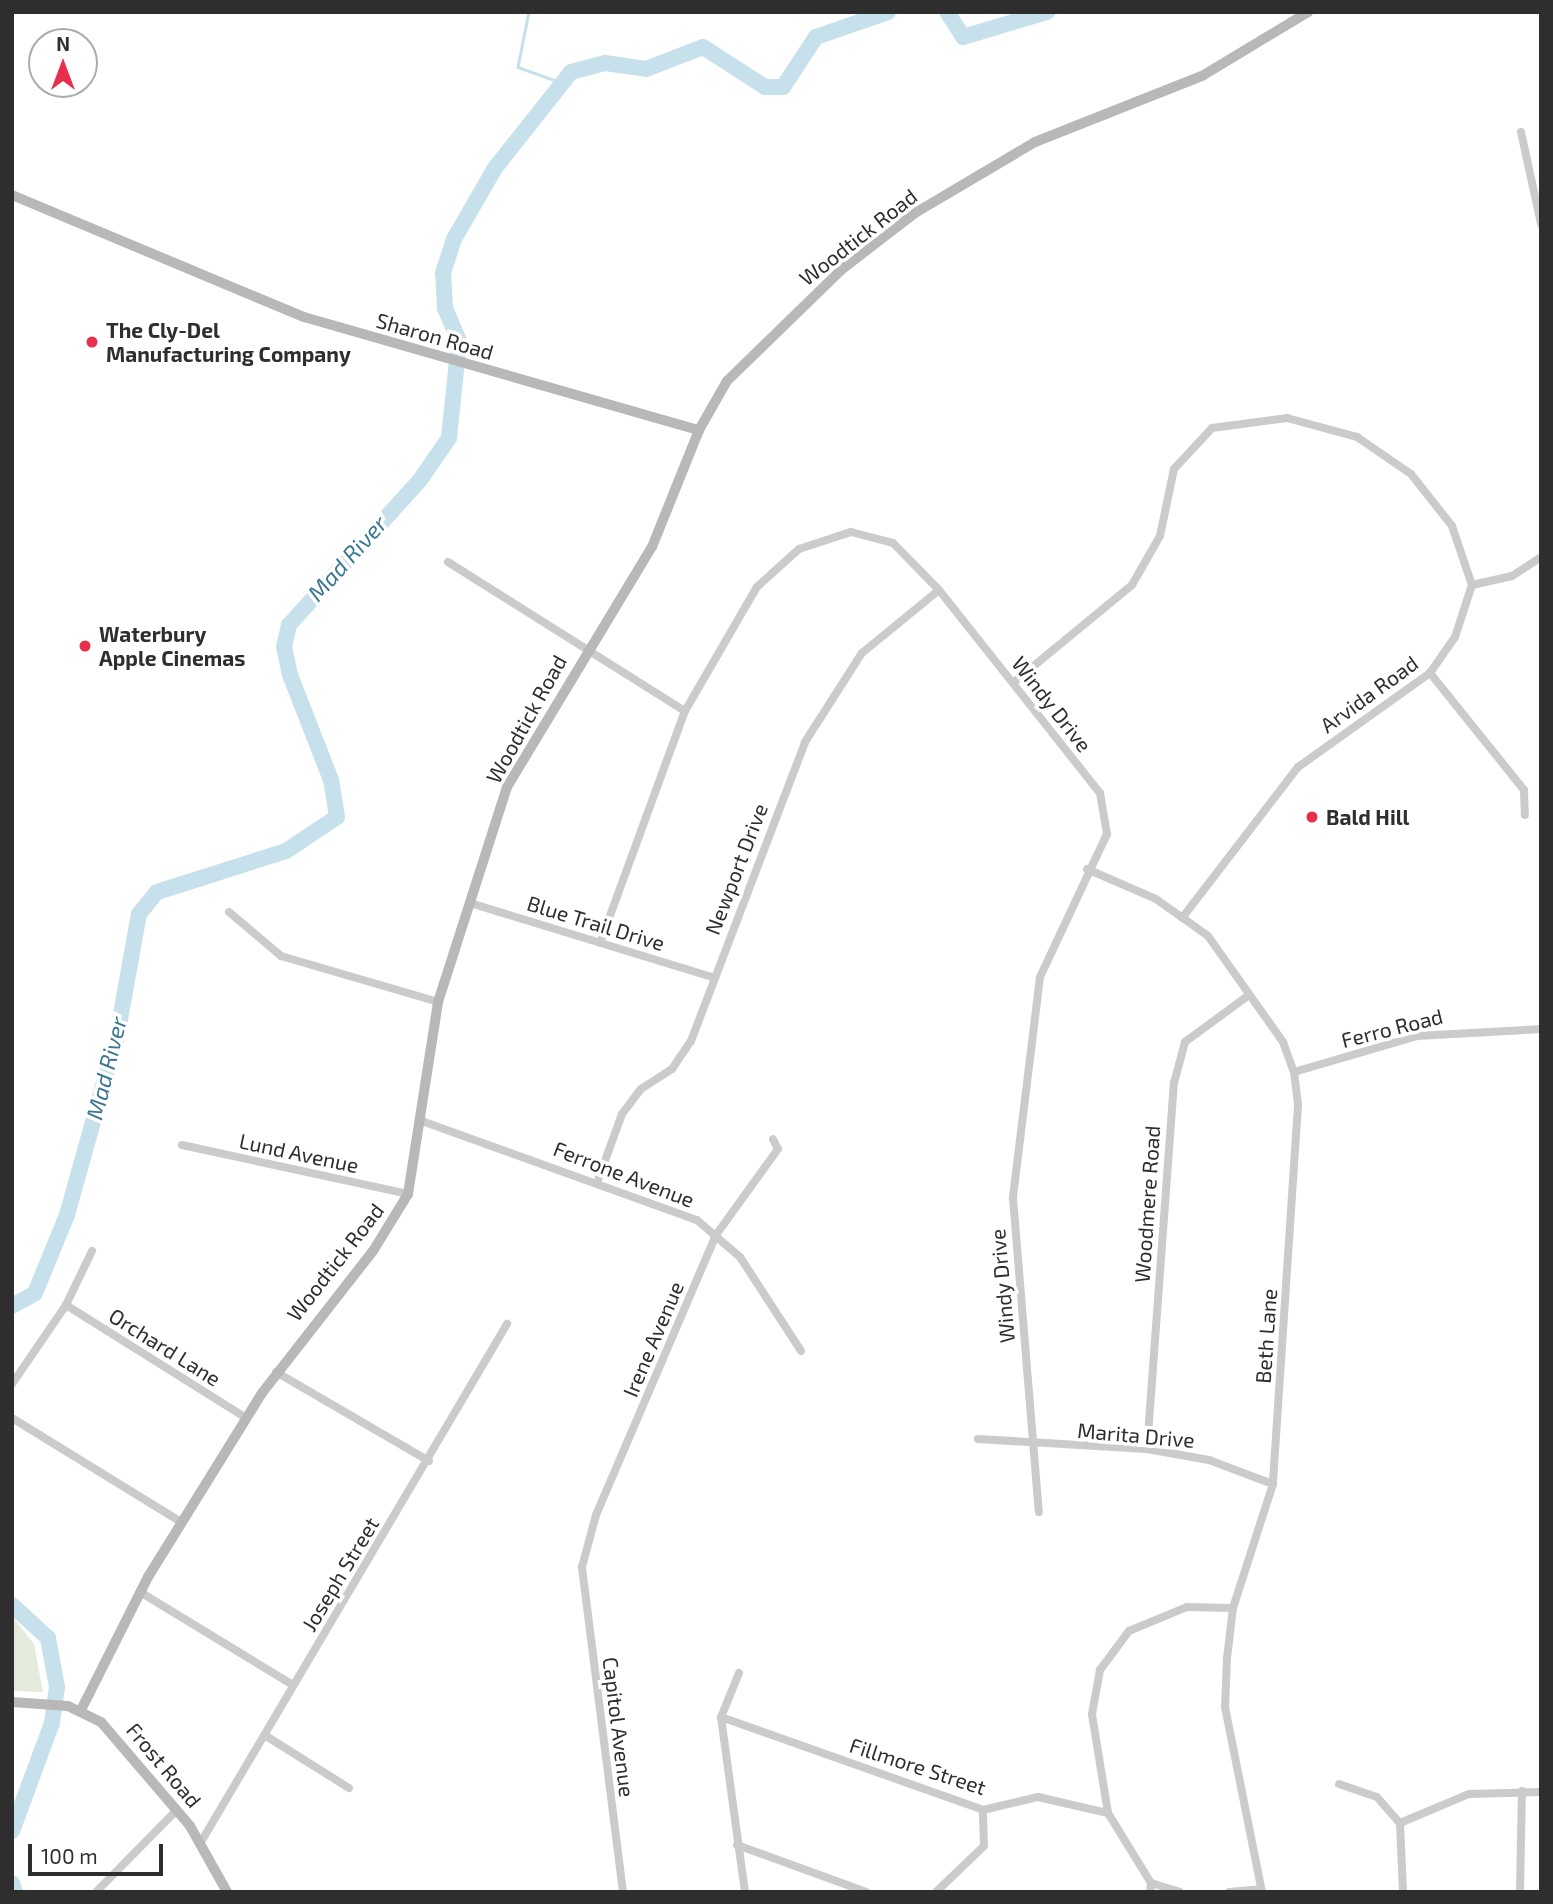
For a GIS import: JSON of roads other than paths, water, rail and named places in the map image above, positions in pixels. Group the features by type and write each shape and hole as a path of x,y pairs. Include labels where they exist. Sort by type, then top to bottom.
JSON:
{"main road":[{"name":"Woodtick Road","path":"81,1710 140,1592 246,1418 276,1371 373,1251 408,1194 438,1002 507,787 587,650 652,547 699,430 727,381 768,336 915,213 1035,142 1202,76 1279,34 1308,12"},
{"name":"Sharon Road","path":"12,195 304,317 469,367 699,430"},
{"path":"14,1704 44,1704 81,1710"},
{"name":"Frost Road","path":"81,1710 101,1722 177,1810 201,1842 227,1892"}],"street":[{"path":"1279,34 1296,12"},
{"path":"1521,132 1541,224"},
{"path":"1013,683 1132,585 1160,536 1174,468 1212,428 1287,418 1357,437 1411,474 1452,526 1472,585 1512,576 1541,557"},
{"name":"Windy Drive","path":"600,943 685,712 757,587 799,549 851,532 893,543 939,590 1100,793 1107,834 1087,869 1040,977 1013,1198 1039,1512"},
{"path":"448,562 685,712"},
{"name":"Arvida Road","path":"1182,918 1298,767 1430,673 1455,637 1472,585"},
{"name":"Newport Drive","path":"598,1180 622,1114 641,1089 672,1069 691,1041 712,977 805,742 862,653 939,590"},
{"path":"1430,673 1524,790 1525,815"},
{"name":"Beth Lane","path":"1087,869 1156,899 1208,936 1283,1042 1294,1072 1298,1105 1273,1484 1233,1608 1225,1706 1261,1890"},
{"name":"Blue Trail Drive","path":"470,903 712,977"},
{"path":"229,912 281,956 438,1002"},
{"name":"Woodmere Road","path":"1147,1449 1174,1083 1185,1042 1249,995"},
{"name":"Ferro Road","path":"1294,1072 1418,1036 1541,1029"},
{"name":"Ferrone Avenue","path":"419,1120 598,1180 697,1220 740,1257 801,1350"},
{"name":"Irene Avenue","path":"582,1567 596,1515 716,1235 778,1149 773,1139"},
{"name":"Lund Avenue","path":"182,1145 408,1194"},
{"path":"12,1384 66,1305 92,1251"},
{"name":"Orchard Lane","path":"66,1305 246,1418"},
{"name":"Joseph Street","path":"201,1842 429,1461 507,1324"},
{"path":"276,1371 429,1461"},
{"path":"12,1418 181,1522"},
{"path":"978,1438 1033,1445"},
{"name":"Marita Drive","path":"1033,1445 1147,1449 1209,1460 1273,1484"},
{"name":"Capitol Avenue","path":"582,1567 623,1892"},
{"path":"140,1592 293,1685"},
{"path":"1180,1892 1151,1887 1108,1813 1092,1714 1100,1670 1129,1631 1187,1607 1233,1608"},
{"path":"739,1672 721,1717 745,1892"},
{"name":"Fillmore Street","path":"721,1717 983,1810 1038,1797 1108,1813"},
{"path":"266,1736 349,1788"},
{"path":"1339,1784 1377,1797 1400,1823 1403,1892"},
{"path":"1520,1892 1522,1791"},
{"path":"1400,1823 1469,1794 1541,1792"},
{"path":"96,1892 177,1810"},
{"path":"936,1892 984,1846 983,1810"},
{"path":"737,1845 866,1892"},
{"path":"1229,1892 1261,1890"}],"waterway":[{"path":"529,12 518,67 560,82"},
{"name":"Mad River","path":"12,1306 35,1293 67,1215 117,1036 139,914 157,892 286,851 337,817 331,780 290,675 284,647 289,625 420,480 449,438 459,341 445,308 443,273 454,239 495,168 571,72 605,63 646,69 703,47 765,87 783,87 816,37 888,12"},
{"name":"Mad River","path":"947,12 963,37 1047,12"},
{"name":"Mad River","path":"12,1605 48,1638 57,1687 52,1723 12,1831"},
{"name":"Mad River","path":"12,1883 15,1892"}],"place":[{"name":"The Cly-Del Manufacturing Company","path":"92,342"},
{"name":"Waterbury Apple Cinemas","path":"85,646"},
{"name":"Bald Hill","path":"1312,817"}]}
